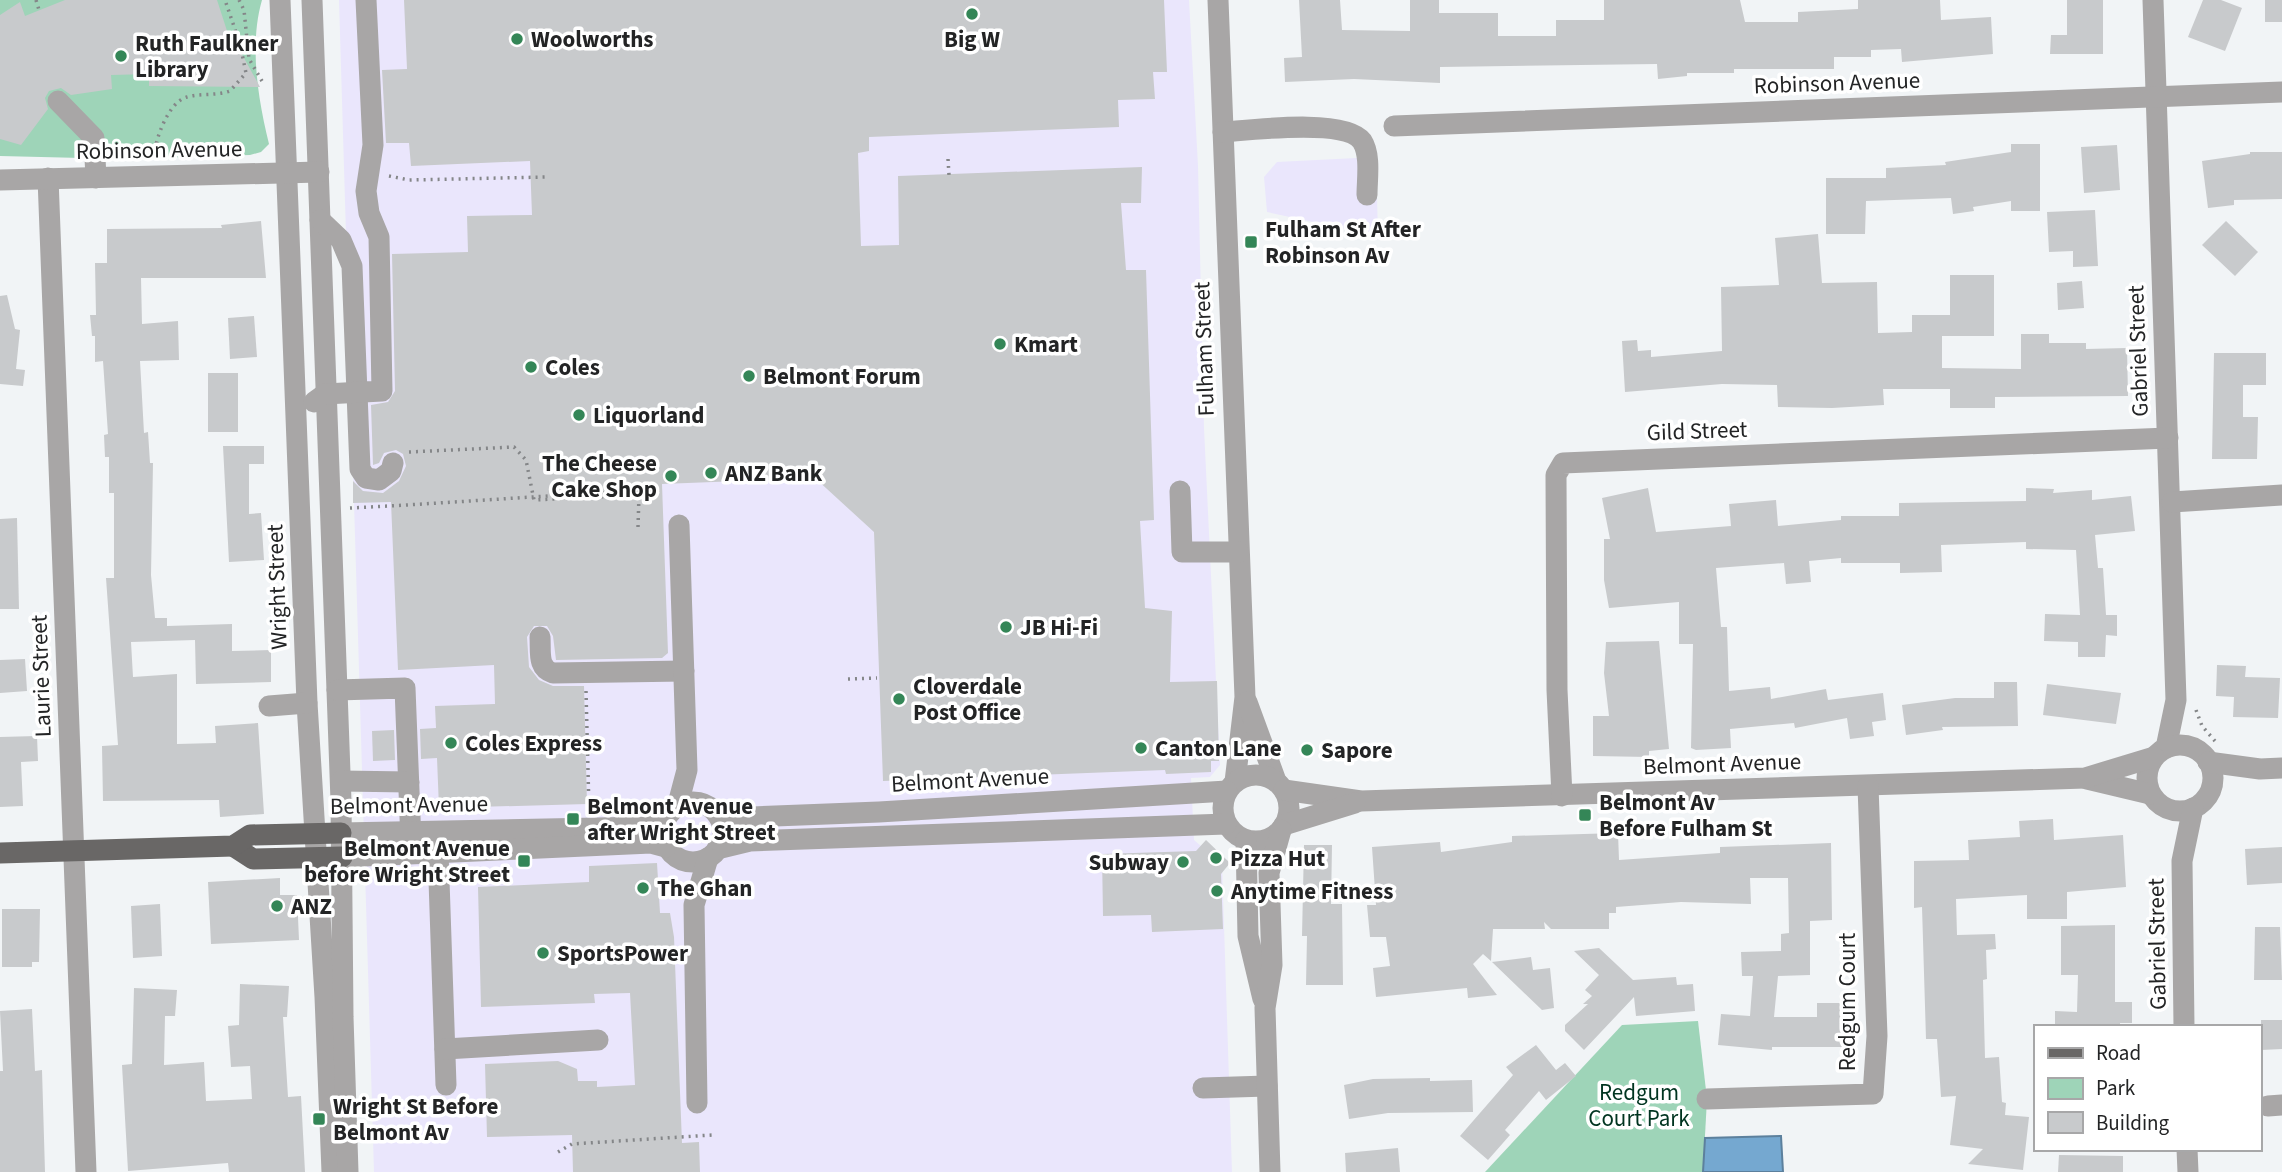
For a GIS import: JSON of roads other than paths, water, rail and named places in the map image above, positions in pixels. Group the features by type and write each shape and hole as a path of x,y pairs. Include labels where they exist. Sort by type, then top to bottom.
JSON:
{"main road":[{"name":"Belmont Avenue","path":"0,853 233,846 250,835 341,832"},
{"name":"Belmont Avenue","path":"233,846 253,859 341,857"}],"street":[{"name":"Wright Street","path":"281,0 307,703 332,1172"},
{"path":"312,0 341,781 348,1172"},
{"path":"297,422 325,394 382,391 379,237 369,213 366,191 373,145 366,0"},
{"name":"Fulham Street","path":"1217,0 1245,697 1231,786"},
{"name":"Gabriel Street","path":"2152,0 2168,438 2185,701 2192,748"},
{"name":"Robinson Avenue","path":"1394,126 2282,92"},
{"path":"58,101 94,138 96,178"},
{"path":"1223,132 1334,128 1355,134 1365,149 1367,195"},
{"name":"Robinson Avenue","path":"0,180 319,172"},
{"name":"Laurie Street","path":"48,178 86,1172"},
{"path":"320,220 341,240 349,253 353,279 360,469 366,478 379,480 391,471 399,457"},
{"name":"Gild Street","path":"1562,796 1557,690 1556,475 1563,463 2168,438"},
{"path":"1180,491 1182,552 1238,552"},
{"path":"2172,502 2282,495"},
{"path":"679,525 687,770 674,808 664,823 672,853 694,905"},
{"path":"540,637 541,663 547,671 553,673 684,671"},
{"path":"337,690 386,681 405,688 412,852"},
{"name":"Fulham Street","path":"1245,697 1280,786"},
{"name":"Gabriel Street","path":"2160,753 2185,701"},
{"path":"269,706 307,703"},
{"path":"2260,769 2210,791 2193,808 2175,811 2166,809 2150,794 2147,775 2160,753 2184,746 2192,748 2208,762 2260,769 2282,768"},
{"name":"Belmont Avenue","path":"2085,778 2160,753"},
{"path":"2208,762 2212,781 2210,791"},
{"path":"687,770 713,810 723,832 694,905 697,1103"},
{"name":"Belmont Avenue","path":"341,832 646,827 674,808 698,802 713,810 752,817 879,812 1231,786 1255,775 1280,786 1361,802 2085,778 2150,794"},
{"path":"341,781 409,782"},
{"path":"1231,786 1223,813 1226,824 1246,840 1248,936 1265,1008"},
{"path":"1270,1172 1265,1008 1272,965 1269,873 1289,807 1280,786"},
{"name":"Redgum Court","path":"1707,1099 1873,1094 1877,1036 1868,786"},
{"name":"Belmont Avenue","path":"1246,840 1265,840 1283,827 1361,802"},
{"name":"Gabriel Street","path":"2184,1025 2182,861 2193,808"},
{"name":"Gabriel Street","path":"2166,809 2182,861"},
{"name":"Belmont Avenue","path":"341,857 651,843 687,862 750,841 1226,824"},
{"path":"438,851 446,1085"},
{"path":"445,1049 598,1040"},
{"path":"1203,1088 1267,1086"},
{"path":"2187,1151 2188,1172"}],"water":[{"path":"1781,1136 1783,1172 1703,1172 1705,1138"}],"place":[{"name":"Big W","path":"972,14"},
{"name":"Woolworths","path":"517,39"},
{"name":"Ruth Faulkner Library","path":"121,56"},
{"name":"Fulham St After Robinson Av","path":"1251,242"},
{"name":"Kmart","path":"1000,344"},
{"name":"Coles","path":"531,367"},
{"name":"Belmont Forum","path":"749,376"},
{"name":"Liquorland","path":"579,415"},
{"name":"ANZ Bank","path":"711,473"},
{"name":"The Cheese Cake Shop","path":"671,476"},
{"name":"JB Hi-Fi","path":"1006,627"},
{"name":"Cloverdale Post Office","path":"899,699"},
{"name":"Coles Express","path":"451,743"},
{"name":"Canton Lane","path":"1141,748"},
{"name":"Sapore","path":"1307,750"},
{"name":"Belmont Av Before Fulham St","path":"1585,815"},
{"name":"Belmont Avenue after Wright Street","path":"573,819"},
{"name":"Pizza Hut","path":"1216,858"},
{"name":"Belmont Avenue before Wright Street","path":"524,861"},
{"name":"Subway","path":"1183,862"},
{"name":"The Ghan","path":"643,888"},
{"name":"Anytime Fitness","path":"1217,891"},
{"name":"ANZ","path":"277,906"},
{"name":"SportsPower","path":"543,953"},
{"name":"Wright St Before Belmont Av","path":"319,1119"}],"park label":[{"name":"Redgum Court Park","path":"1639,1105"}]}
